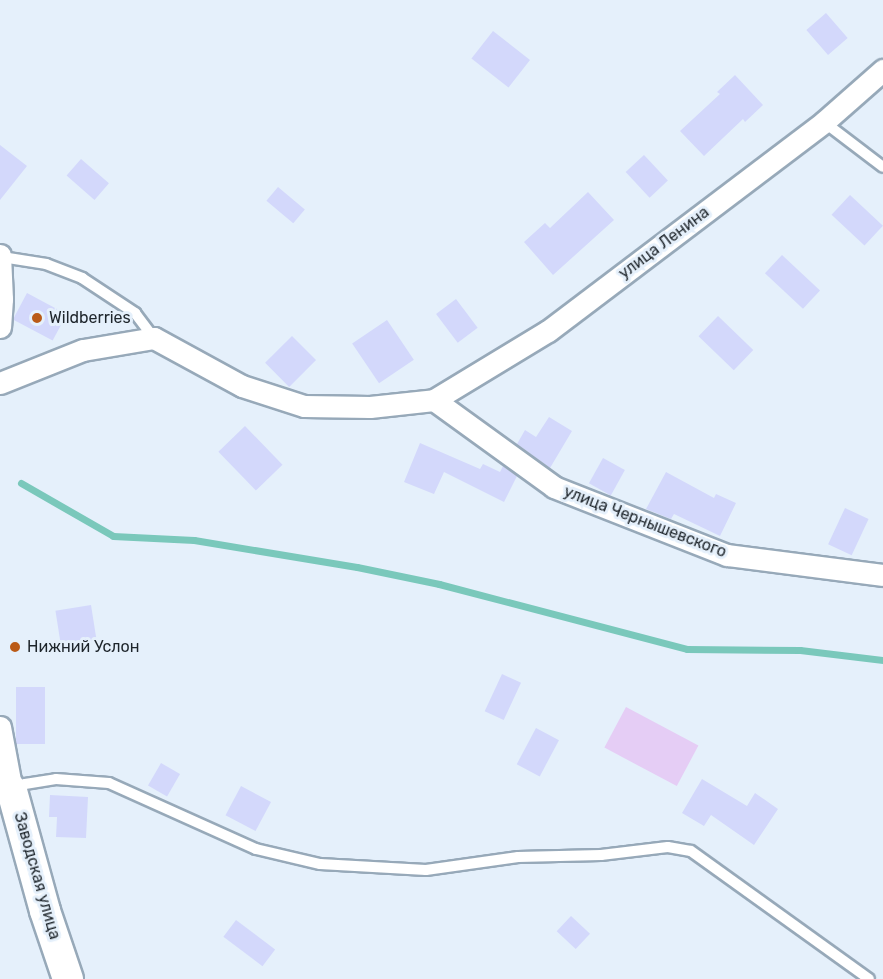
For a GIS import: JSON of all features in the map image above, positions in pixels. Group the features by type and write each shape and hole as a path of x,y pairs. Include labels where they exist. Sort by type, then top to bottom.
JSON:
{"street":[{"name":"улица Ленина","path":"434,400 548,331 824,122 883,70"},
{"path":"0,327 1,256"},
{"path":"0,383 83,350 154,338 242,386 304,406 370,407 434,400"},
{"name":"улица Чернышевского","path":"434,400 554,487 727,555 883,575"},
{"path":"0,727 6,783"},
{"name":"Заводская улица","path":"6,783 68,979"}],"lane":[{"path":"824,122 883,166"},
{"path":"1,256 46,264 82,278 135,313 154,338"},
{"path":"6,783 25,784 56,779 110,783 256,849 320,864 426,870 518,857 601,855 668,847 691,851 869,979"}],"shaded area":[{"path":"626,707 698,745 677,786 604,748"}],"building":[{"path":"826,13 848,38 828,55 806,30"},
{"path":"493,31 530,60 508,88 471,59"},
{"path":"735,75 763,105 745,122 743,119 704,156 680,131 720,94 717,92"},
{"path":"0,145 27,166 0,200"},
{"path":"644,155 668,181 650,198 626,172"},
{"path":"81,159 109,183 94,200 67,176"},
{"path":"278,187 305,209 293,223 266,201"},
{"path":"588,192 614,220 553,275 524,242 545,223 550,228"},
{"path":"850,195 883,226 864,245 832,215"},
{"path":"782,255 820,290 803,309 765,273"},
{"path":"27,293 67,314 53,341 13,319"},
{"path":"456,299 478,328 458,343 436,314"},
{"path":"718,316 753,350 734,370 699,336"},
{"path":"387,320 414,360 379,383 352,343"},
{"path":"292,336 316,360 289,387 265,363"},
{"path":"549,417 572,431 550,468 517,444 525,430 536,437"},
{"path":"245,426 283,465 256,491 218,452"},
{"path":"420,443 480,469 483,464 500,472 503,466 517,476 504,502 444,472 434,494 404,482"},
{"path":"603,458 625,470 611,495 589,483"},
{"path":"666,472 714,498 716,494 736,503 720,536 674,514 671,519 646,509"},
{"path":"845,508 869,519 852,555 828,544"},
{"path":"91,605 97,643 61,648 55,611"},
{"path":"502,674 521,683 504,720 485,711"},
{"path":"16,687 45,687 45,744 16,744"},
{"path":"536,728 559,740 540,776 517,764"},
{"path":"161,763 180,774 167,797 148,786"},
{"path":"702,779 747,806 755,793 778,809 754,845 711,815 704,826 682,813"},
{"path":"241,786 271,802 256,831 226,815"},
{"path":"50,795 88,797 86,838 56,837 57,817 49,817"},
{"path":"571,916 590,934 576,949 557,931"},
{"path":"236,920 275,949 262,966 223,937"}],"waterway":[{"path":"21,483 113,536 194,540 357,567 439,584 687,649 800,650 883,660"}],"place":[{"name":"Wildberries","path":"37,318"},
{"name":"Нижний Услон","path":"15,647"}]}
